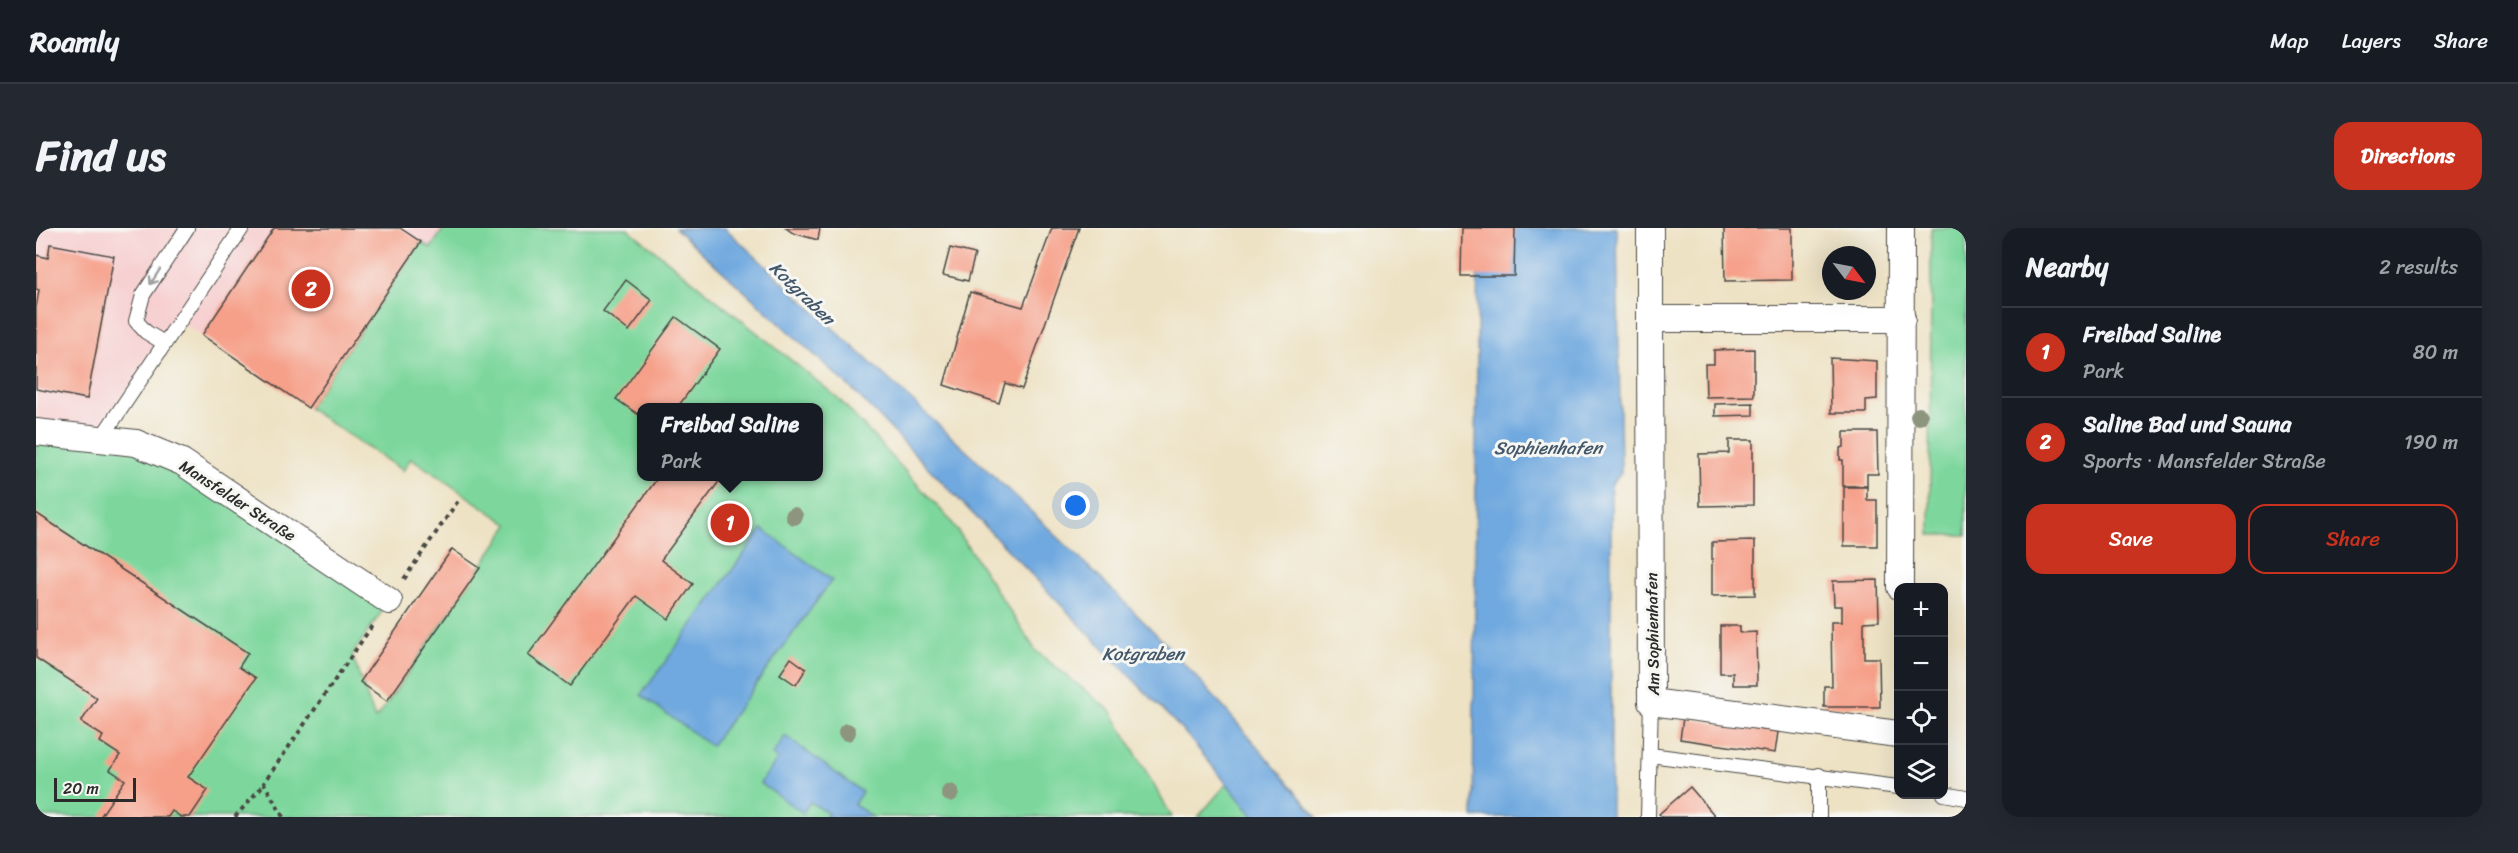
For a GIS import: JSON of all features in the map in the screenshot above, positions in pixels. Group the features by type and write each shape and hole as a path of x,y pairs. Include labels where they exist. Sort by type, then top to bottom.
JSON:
{"street":[{"name":"Am Sophienhafen","path":"1650,228 1651,702 1894,733"},
{"path":"1900,583 1901,228"},
{"path":"1650,319 1902,319"},
{"name":"Mansfelder Straße","path":"36,432 136,443 182,462 389,601"}],"lane":[{"path":"164,342 146,332 136,321 143,295 187,228"},
{"path":"100,440 242,228"},
{"path":"1648,817 1651,702"},
{"path":"1650,755 1894,786"},
{"path":"1819,775 1819,817"},
{"path":"1948,795 1966,798"}],"path":[{"path":"235,817 264,783 460,498"},
{"path":"264,783 283,817"}],"shaded area":[{"path":"36,228 444,228 431,248 421,242 308,408 179,321 100,440 36,432"}],"green space":[{"path":"444,228 627,228 838,398 951,521 1036,651 1112,712 1172,817 36,817 36,432 136,443 389,601 352,655 375,719 509,525 411,458 403,471 308,408 421,242 431,248"},
{"path":"1931,228 1966,228 1966,535 1930,535"},
{"path":"1247,761 1298,817 1198,817"}],"water":[{"name":"Kotgraben","path":"675,228 725,228 996,478 1103,581 1197,678 1317,817 1254,817 1186,734 853,390"},
{"name":"Sophienhafen","path":"1478,228 1617,228 1621,472 1611,485 1611,817 1473,817"},
{"path":"762,529 832,580 711,746 641,695"},
{"path":"785,736 862,792 854,804 872,817 825,817 828,813 810,802 803,813 760,783 778,759 772,755"}],"building":[{"path":"274,228 400,228 421,242 308,408 202,335"},
{"path":"786,228 820,228 818,240 793,233"},
{"path":"1052,228 1079,228 1022,389 1005,383 999,403 944,385 970,292 1023,307"},
{"path":"1462,228 1515,228 1514,276 1461,276"},
{"path":"1724,228 1792,228 1792,280 1725,281"},
{"path":"50,244 114,256 87,399 36,389 36,308 39,290 36,289 36,255 48,258"},
{"path":"950,248 975,254 968,281 943,275"},
{"path":"626,280 652,300 629,331 603,311"},
{"path":"676,317 720,349 681,403 637,403 637,414 616,399"},
{"path":"1754,349 1754,396 1706,397 1705,364 1714,364 1714,350"},
{"path":"1830,358 1877,361 1877,399 1866,400 1866,413 1831,413"},
{"path":"1753,403 1753,415 1715,416 1715,404"},
{"path":"1844,432 1877,432 1878,474 1867,474 1867,486 1843,486 1843,460 1840,460 1840,448 1844,447"},
{"path":"1729,440 1753,440 1753,505 1700,506 1699,454 1729,453"},
{"path":"655,481 719,481 661,560 693,584 668,619 636,596 570,686 528,655"},
{"path":"1844,487 1867,487 1867,500 1877,500 1877,546 1844,546"},
{"path":"36,513 248,653 239,667 256,678 188,777 208,790 190,817 181,817 172,811 168,817 100,817 125,780 110,770 120,755 100,742 103,736 81,722 97,698 36,658"},
{"path":"1755,541 1755,595 1712,596 1712,542"},
{"path":"452,549 480,568 387,701 360,682"},
{"path":"1878,580 1879,621 1864,622 1864,658 1879,658 1880,707 1824,707 1824,686 1832,686 1831,622 1842,622 1842,606 1834,606 1833,581"},
{"path":"1720,626 1740,626 1740,633 1756,632 1757,685 1733,685 1733,673 1720,673"},
{"path":"791,658 806,669 796,685 780,674"},
{"path":"1683,718 1778,732 1775,753 1680,739"},
{"path":"1690,787 1716,817 1662,817 1659,814"}],"place":[{"name":"Saline Bad und Sauna","path":"311,289"},
{"name":"Freibad Saline","path":"730,523"}]}
